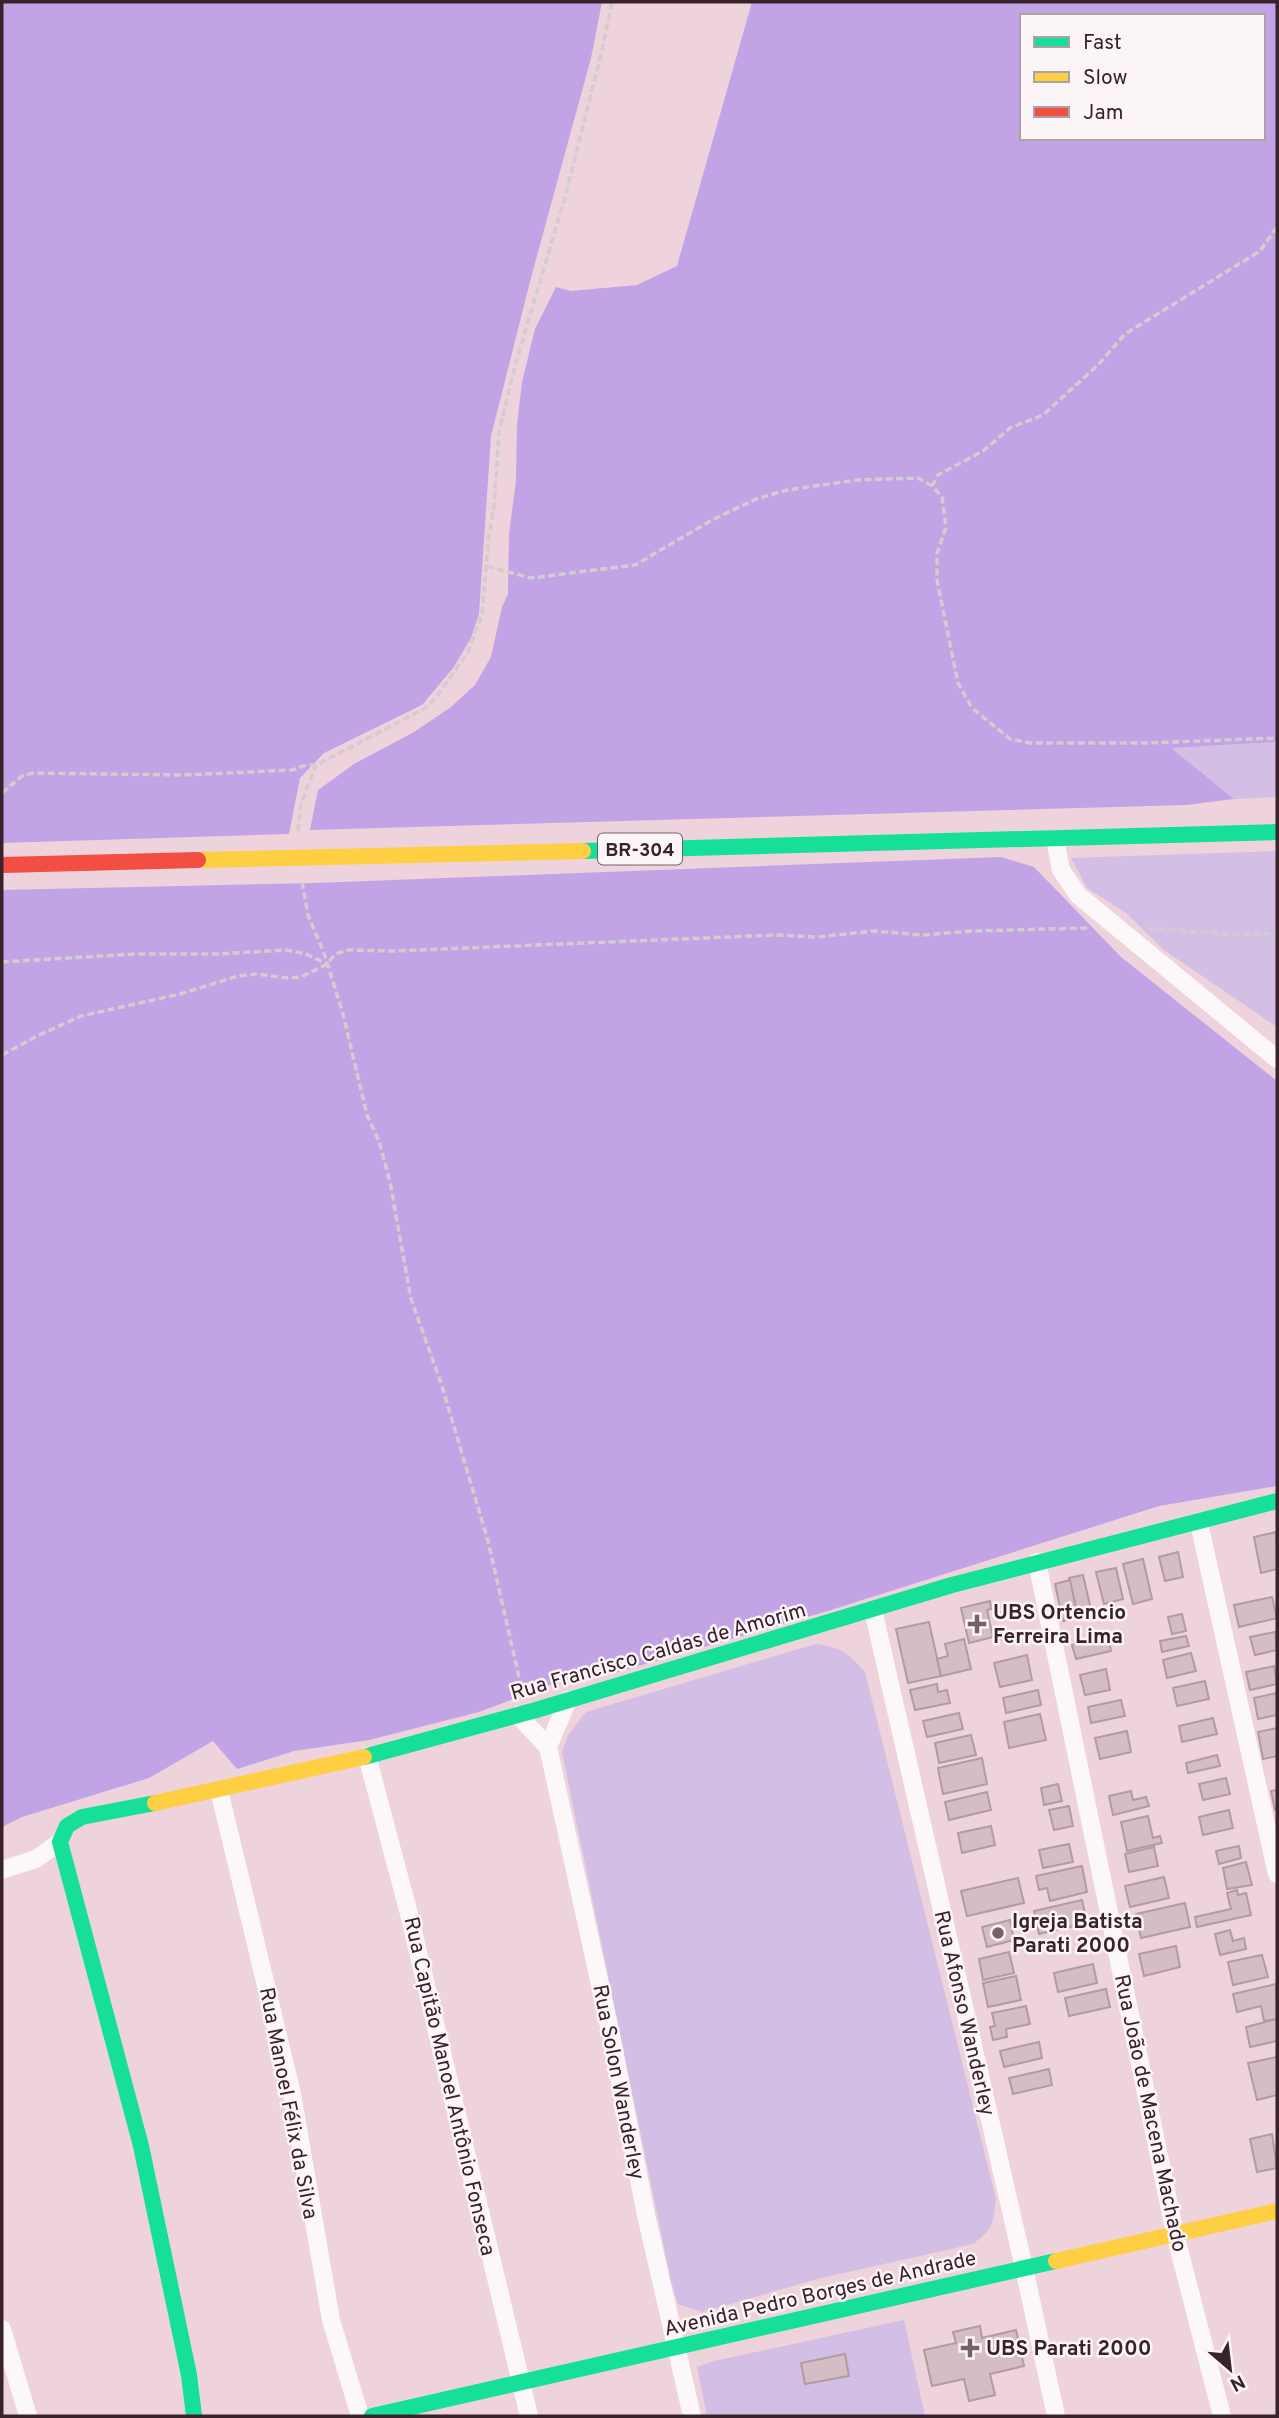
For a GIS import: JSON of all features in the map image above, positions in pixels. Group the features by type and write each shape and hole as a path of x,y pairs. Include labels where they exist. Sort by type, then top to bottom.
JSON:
{"main road":[{"name":"BR-304","path":"2,865 1277,832"},
{"name":"Rua Francisco Caldas de Amorim","path":"60,1842 66,1826 82,1816 219,1790 367,1756 522,1714 1037,1562 1199,1523 1277,1501"},
{"path":"60,1842 141,2146 194,2416"},
{"name":"Avenida Pedro Borges de Andrade","path":"372,2416 1277,2211"}],"street":[{"path":"1055,839 1061,870 1068,883 1090,906 1277,1059"},
{"path":"1199,1523 1277,1874"},
{"name":"Rua João de Macena Machado","path":"1037,1562 1175,2234 1222,2416"},
{"name":"Rua Afonso Wanderley","path":"873,1610 1056,2416"},
{"path":"522,1714 548,1747 568,1700"},
{"name":"Rua Solon Wanderley","path":"548,1747 692,2416"},
{"name":"Rua Capitão Manoel Antônio Fonseca","path":"367,1756 408,1910 529,2416"},
{"name":"Rua Manoel Félix da Silva","path":"219,1790 292,2094 331,2320 360,2416"},
{"path":"2,1870 36,1859 60,1842"},
{"path":"2,2329 28,2416"}],"path":[{"path":"2,793 22,776 33,773 183,775 292,770 316,765 424,709 435,699 474,639 482,615 499,432 516,362 564,201 612,2"},
{"path":"932,486 938,475 983,451 1010,428 1043,415 1098,365 1125,334 1260,251 1277,227"},
{"path":"487,566 531,578 635,565 712,520 757,499 787,490 857,480 918,478 932,486 942,497 946,527 937,554 937,580 958,682 972,708 1010,739 1030,743 1108,744 1277,738"},
{"path":"316,765 300,803 293,857 302,879 308,915 342,1014 367,1115 379,1141 390,1182 411,1299 441,1383 488,1541 516,1659 522,1714"},
{"path":"2,1055 81,1016 180,994 238,976 256,974 301,977 327,964 335,954 348,950 393,951 776,935 817,937 874,931 923,935 1114,926 1239,936 1277,933"},
{"path":"2,962 134,954 217,954 286,950 306,954 327,964"}],"shaded area":[{"path":"2,2 602,2 591,58 491,436 479,614 471,638 454,667 422,705 324,753 300,778 289,834 2,843"},
{"path":"752,2 1277,2 1277,742 1171,748 1234,799 1186,805 310,830 318,790 354,764 414,732 451,707 475,685 491,657 502,607 508,594 509,534 516,481 517,425 522,382 535,329 556,287 571,291 637,285 677,266"},
{"path":"1277,742 1277,797 1234,799 1170,748"},
{"path":"1277,851 1277,1027 1164,950 1126,913 1087,888 1071,858"},
{"path":"1001,857 1034,867 1121,957 1277,1081 1277,1486 1159,1506 831,1610 614,1673 560,1681 479,1712 369,1740 294,1751 237,1769 213,1741 149,1778 22,1817 2,1827 2,890 315,883"},
{"path":"816,1644 844,1652 865,1672 996,2199 994,2214 988,2230 973,2244 821,2278 702,2312 678,2304 671,2281 562,1752 568,1735 586,1712"},
{"path":"904,2320 925,2416 707,2416 697,2367"}],"building":[{"path":"1276,1532 1277,1569 1261,1573 1254,1537"},
{"path":"1178,1552 1183,1577 1165,1581 1159,1557"},
{"path":"1143,1559 1152,1599 1133,1604 1123,1564"},
{"path":"1116,1568 1123,1599 1104,1604 1096,1572"},
{"path":"1083,1575 1092,1614 1078,1618 1069,1578"},
{"path":"1070,1580 1078,1618 1063,1621 1055,1584"},
{"path":"1272,1597 1277,1618 1239,1627 1234,1605"},
{"name":"UBS Ortencio Ferreira Lima","path":"990,1601 991,1609 987,1610 993,1637 969,1643 961,1608"},
{"path":"1182,1614 1186,1631 1172,1634 1168,1617"},
{"path":"929,1622 941,1676 908,1683 896,1629"},
{"path":"1275,1632 1277,1650 1255,1655 1250,1637"},
{"path":"1108,1636 1111,1651 1076,1659 1072,1645"},
{"path":"1186,1636 1189,1646 1162,1652 1160,1641"},
{"path":"964,1639 971,1669 941,1676 937,1659 948,1656 945,1644"},
{"path":"1191,1653 1196,1671 1167,1678 1163,1660"},
{"path":"1027,1655 1032,1680 1000,1687 994,1663"},
{"path":"1274,1666 1277,1684 1250,1690 1246,1672"},
{"path":"1106,1669 1110,1690 1085,1695 1080,1675"},
{"path":"1205,1681 1209,1699 1177,1706 1173,1688"},
{"path":"937,1684 938,1692 947,1690 950,1703 915,1710 910,1690"},
{"path":"1038,1690 1041,1705 1006,1713 1003,1698"},
{"path":"1277,1693 1277,1715 1258,1719 1254,1698"},
{"path":"1121,1700 1125,1716 1091,1723 1088,1707"},
{"path":"959,1713 963,1729 927,1737 923,1721"},
{"path":"1040,1714 1046,1740 1009,1748 1004,1722"},
{"path":"1213,1718 1217,1734 1182,1742 1179,1726"},
{"path":"1277,1728 1277,1756 1263,1759 1258,1732"},
{"path":"1127,1731 1131,1752 1100,1759 1095,1738"},
{"path":"971,1735 976,1755 939,1763 935,1743"},
{"path":"1217,1755 1220,1766 1188,1773 1186,1763"},
{"path":"982,1758 987,1784 943,1794 938,1768"},
{"path":"1226,1778 1230,1794 1203,1800 1199,1784"},
{"path":"1058,1784 1062,1801 1044,1805 1041,1788"},
{"path":"1277,1790 1277,1809 1275,1810 1271,1791"},
{"path":"1131,1791 1133,1800 1146,1797 1149,1806 1113,1815 1109,1796"},
{"path":"987,1792 991,1810 949,1820 945,1802"},
{"path":"1069,1806 1073,1826 1054,1830 1049,1810"},
{"path":"1229,1810 1233,1828 1203,1835 1199,1817"},
{"path":"1148,1816 1153,1838 1160,1836 1162,1843 1127,1851 1121,1822"},
{"path":"991,1826 995,1845 962,1853 958,1833"},
{"path":"1069,1844 1073,1862 1043,1868 1039,1850"},
{"path":"1239,1846 1241,1858 1219,1864 1216,1851"},
{"path":"1154,1847 1158,1866 1129,1872 1125,1854"},
{"path":"1246,1862 1252,1885 1227,1889 1223,1868"},
{"path":"1082,1866 1087,1892 1050,1901 1047,1888 1039,1890 1036,1876"},
{"path":"1164,1877 1169,1898 1130,1907 1125,1886"},
{"path":"1018,1878 1024,1903 967,1916 961,1891"},
{"path":"1237,1890 1238,1895 1246,1893 1251,1915 1197,1927 1195,1917 1231,1909 1227,1893"},
{"path":"1082,1900 1087,1923 1039,1934 1034,1911"},
{"path":"1185,1903 1190,1927 1141,1938 1136,1914"},
{"name":"Igreja Batista Parati 2000","path":"1010,1920 1014,1940 987,1947 982,1927"},
{"path":"1230,1930 1233,1941 1244,1938 1246,1949 1220,1955 1215,1934"},
{"path":"1176,1946 1180,1967 1144,1976 1139,1954"},
{"path":"1009,1952 1014,1973 983,1980 979,1959"},
{"path":"1262,1955 1268,1977 1233,1985 1228,1962"},
{"path":"1093,1964 1097,1983 1058,1992 1054,1973"},
{"path":"1016,1976 1021,2000 988,2007 983,1983"},
{"path":"1276,1984 1277,2019 1264,2021 1261,2006 1237,2012 1233,1994"},
{"path":"1106,1989 1110,2007 1069,2016 1065,1998"},
{"path":"1026,2006 1030,2024 1006,2029 1007,2037 993,2040 990,2027 995,2026 992,2013"},
{"path":"1277,2019 1277,2041 1250,2047 1246,2027"},
{"path":"1039,2042 1042,2058 1004,2067 1000,2051"},
{"path":"1277,2057 1277,2095 1257,2100 1248,2063"},
{"path":"1049,2069 1052,2085 1013,2094 1009,2078"},
{"path":"1272,2134 1277,2168 1257,2172 1250,2139"},
{"path":"980,2326 982,2338 1016,2330 1024,2366 990,2374 995,2395 969,2401 964,2379 932,2386 924,2350 956,2343 953,2332"},
{"path":"845,2354 849,2376 805,2384 801,2363"}],"traffic: fast":[{"path":"583,851 1277,832"},
{"path":"364,1757 536,1710 952,1585 1277,1501"},
{"path":"155,1803 82,1817 67,1826 60,1842 141,2146 189,2375 194,2416"},
{"path":"372,2416 1056,2261"}],"traffic: slow":[{"path":"198,860 583,851"},
{"path":"155,1803 364,1757"},
{"path":"1056,2261 1277,2211"}],"traffic: jam":[{"path":"2,865 198,860"}],"place":[{"name":"UBS Ortencio Ferreira Lima","path":"977,1624"},
{"name":"Igreja Batista Parati 2000","path":"998,1933"},
{"name":"UBS Parati 2000","path":"970,2348"}]}
